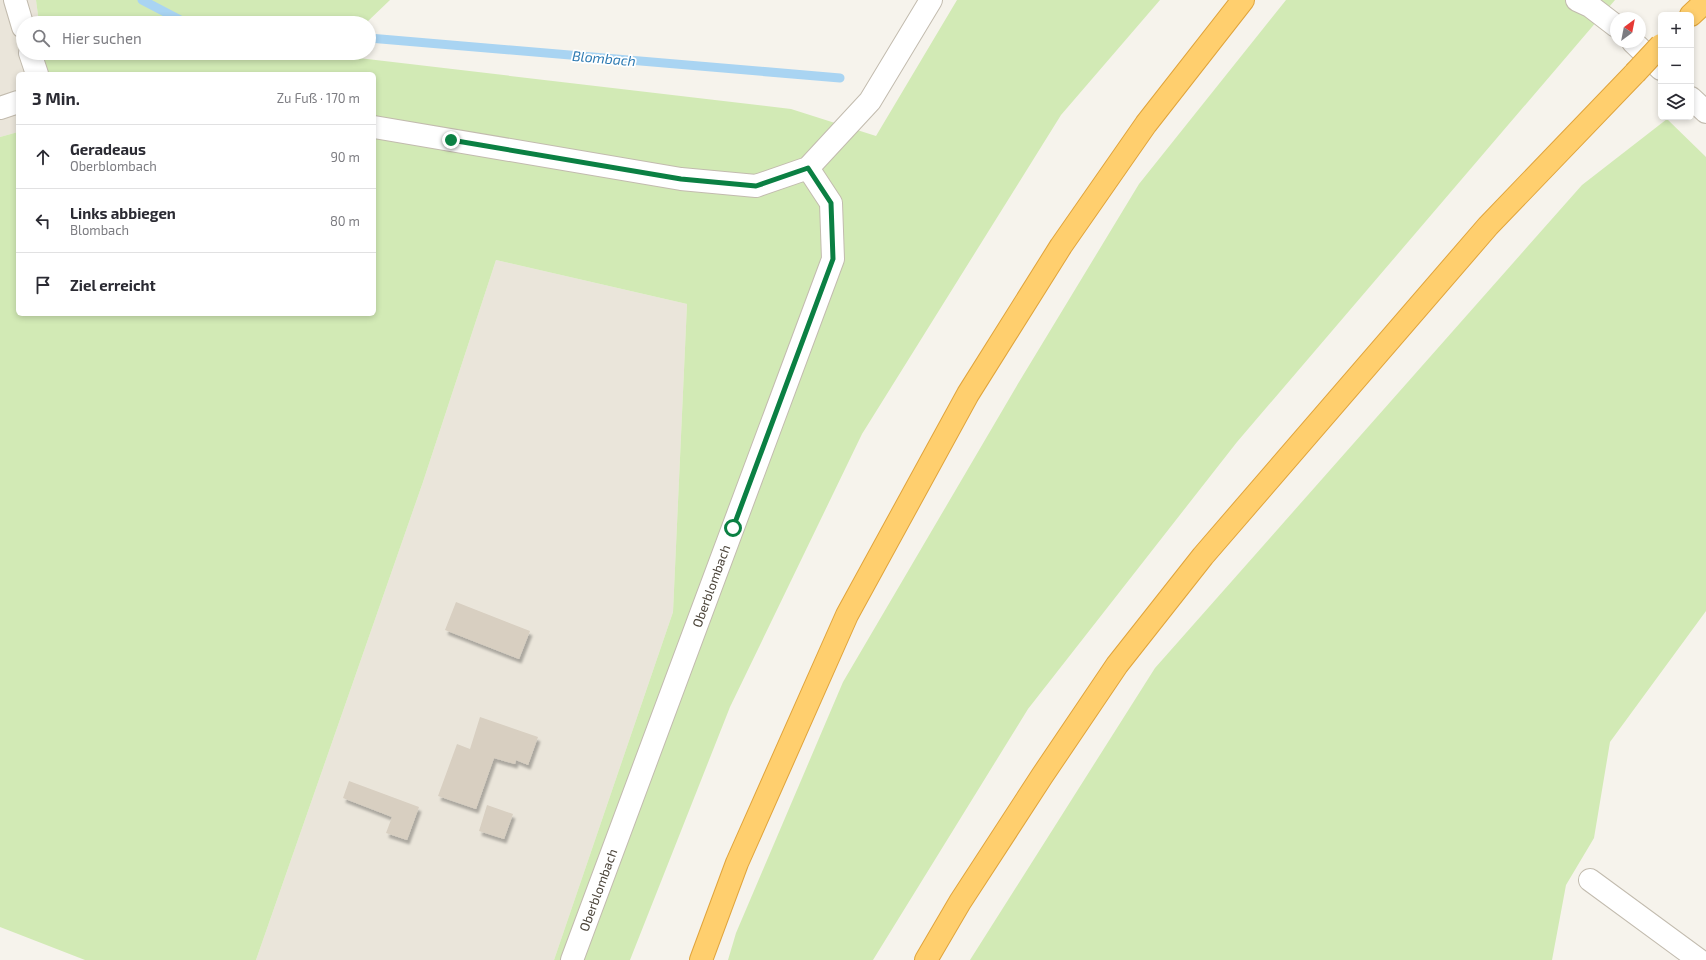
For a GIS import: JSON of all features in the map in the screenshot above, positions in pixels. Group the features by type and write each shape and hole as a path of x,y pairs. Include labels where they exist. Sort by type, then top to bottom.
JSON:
{"highway":[{"path":"701,960 743,849 847,615 957,414 1061,246 1146,124 1243,0"},
{"path":"1694,12 1706,1"},
{"path":"926,960 960,902 1033,789 1117,665 1203,556 1488,226 1659,48"}],"street":[{"path":"15,0 20,16"},
{"path":"376,127 681,179 756,186 808,168 870,101 931,0"},
{"path":"1577,0 1590,6 1610,21"},
{"path":"1639,48 1658,66"},
{"path":"32,60 36,72"},
{"path":"1694,101 1706,112"},
{"path":"0,108 16,103"},
{"name":"Oberblombach","path":"572,960 833,259 831,203 808,168"},
{"path":"1590,880 1698,960"}],"shaded area":[{"path":"0,0 36,0 38,16 16,16 16,60 44,60 46,72 16,72 16,133 0,137"},
{"path":"496,260 687,304 673,612 554,960 256,960 423,482"}],"green space":[{"path":"36,0 390,0 373,16 38,16"},
{"path":"957,0 1160,0 1061,115 862,434 730,707 630,960 554,960 673,612 687,304 496,260 423,482 256,960 85,960 0,927 0,137 16,133 16,316 376,316 376,72 46,72 44,60 375,60 791,109 876,136"},
{"path":"1286,0 1615,0 1237,442 1028,709 873,960 728,960 736,933 843,682 1019,382 1139,184"},
{"path":"1666,120 1668,120 1706,157 1706,611 1610,742 1594,838 1566,885 1552,960 970,960 1155,668 1582,185"}],"building":[{"path":"456,602 530,631 519,659 445,630"},
{"path":"480,717 538,737 528,765 516,760 515,764 494,758 476,809 438,796 457,744 470,749"},
{"path":"349,781 419,807 407,840 386,833 392,817 343,798"},
{"path":"487,805 513,814 504,839 479,831"}],"waterway":[{"name":"Blombach","path":"142,0 173,16"},
{"name":"Blombach","path":"376,39 840,78"}],"route":[{"path":"451,140 681,179 756,186 808,168 831,203 833,259 733,528"}]}
